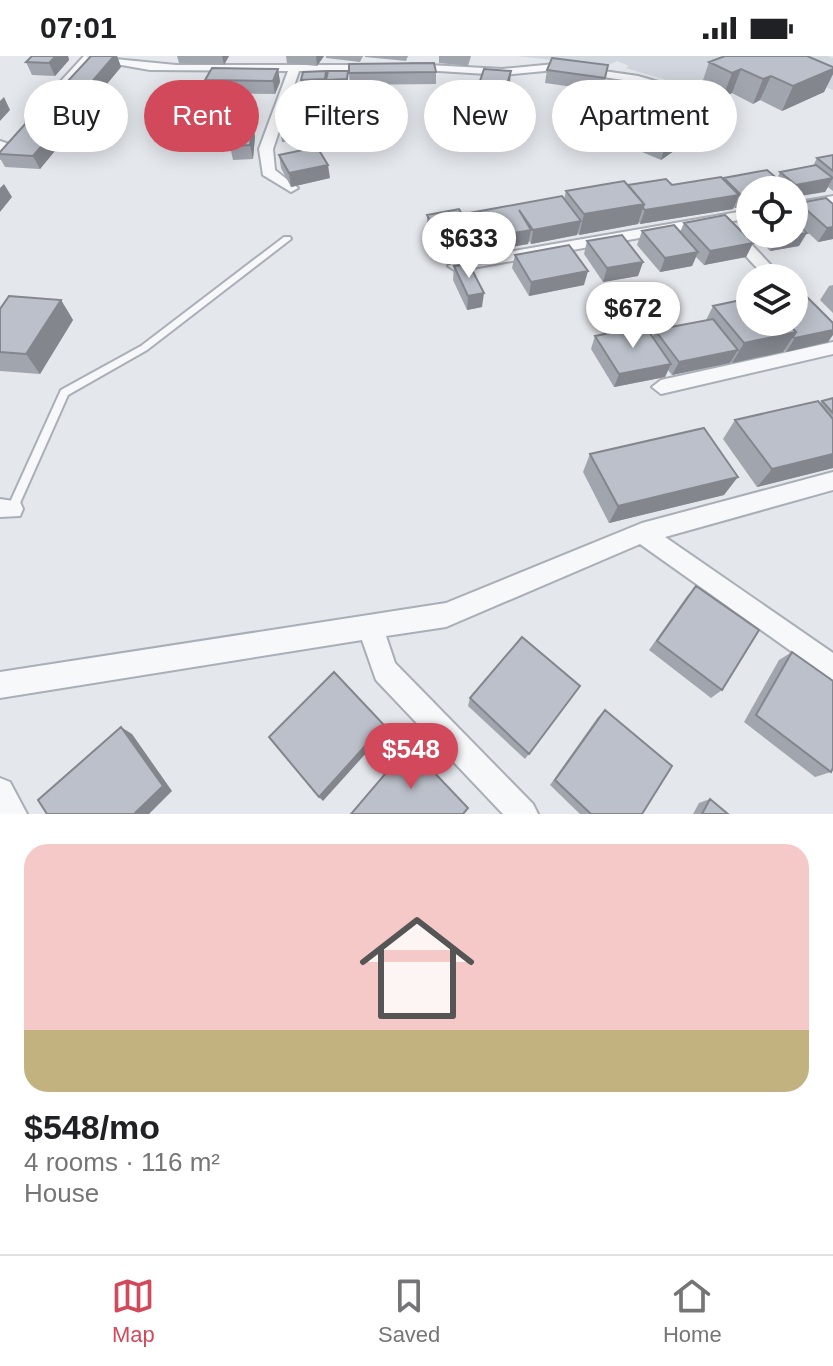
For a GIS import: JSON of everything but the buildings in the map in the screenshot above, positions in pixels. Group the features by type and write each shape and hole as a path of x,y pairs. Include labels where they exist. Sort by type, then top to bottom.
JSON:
{"street":[{"path":"3,148 90,56 150,67 383,68"},
{"path":"398,67 502,72 555,67 642,80"},
{"path":"291,188 268,172 266,149 294,70"},
{"path":"808,204 833,200"},
{"path":"456,266 736,217"},
{"path":"720,220 762,264"},
{"path":"661,387 833,348"},
{"path":"0,685 446,615 642,533 833,481"},
{"path":"642,533 833,668"},
{"path":"370,627 385,671 523,814"},
{"path":"0,792 12,814"}],"lane":[{"path":"6,509 64,393 144,348 287,239"}],"shaded area":[{"path":"517,56 827,56 833,58 833,90 760,61 708,80 666,80 626,68 629,66 617,61 599,70 586,64"}]}
